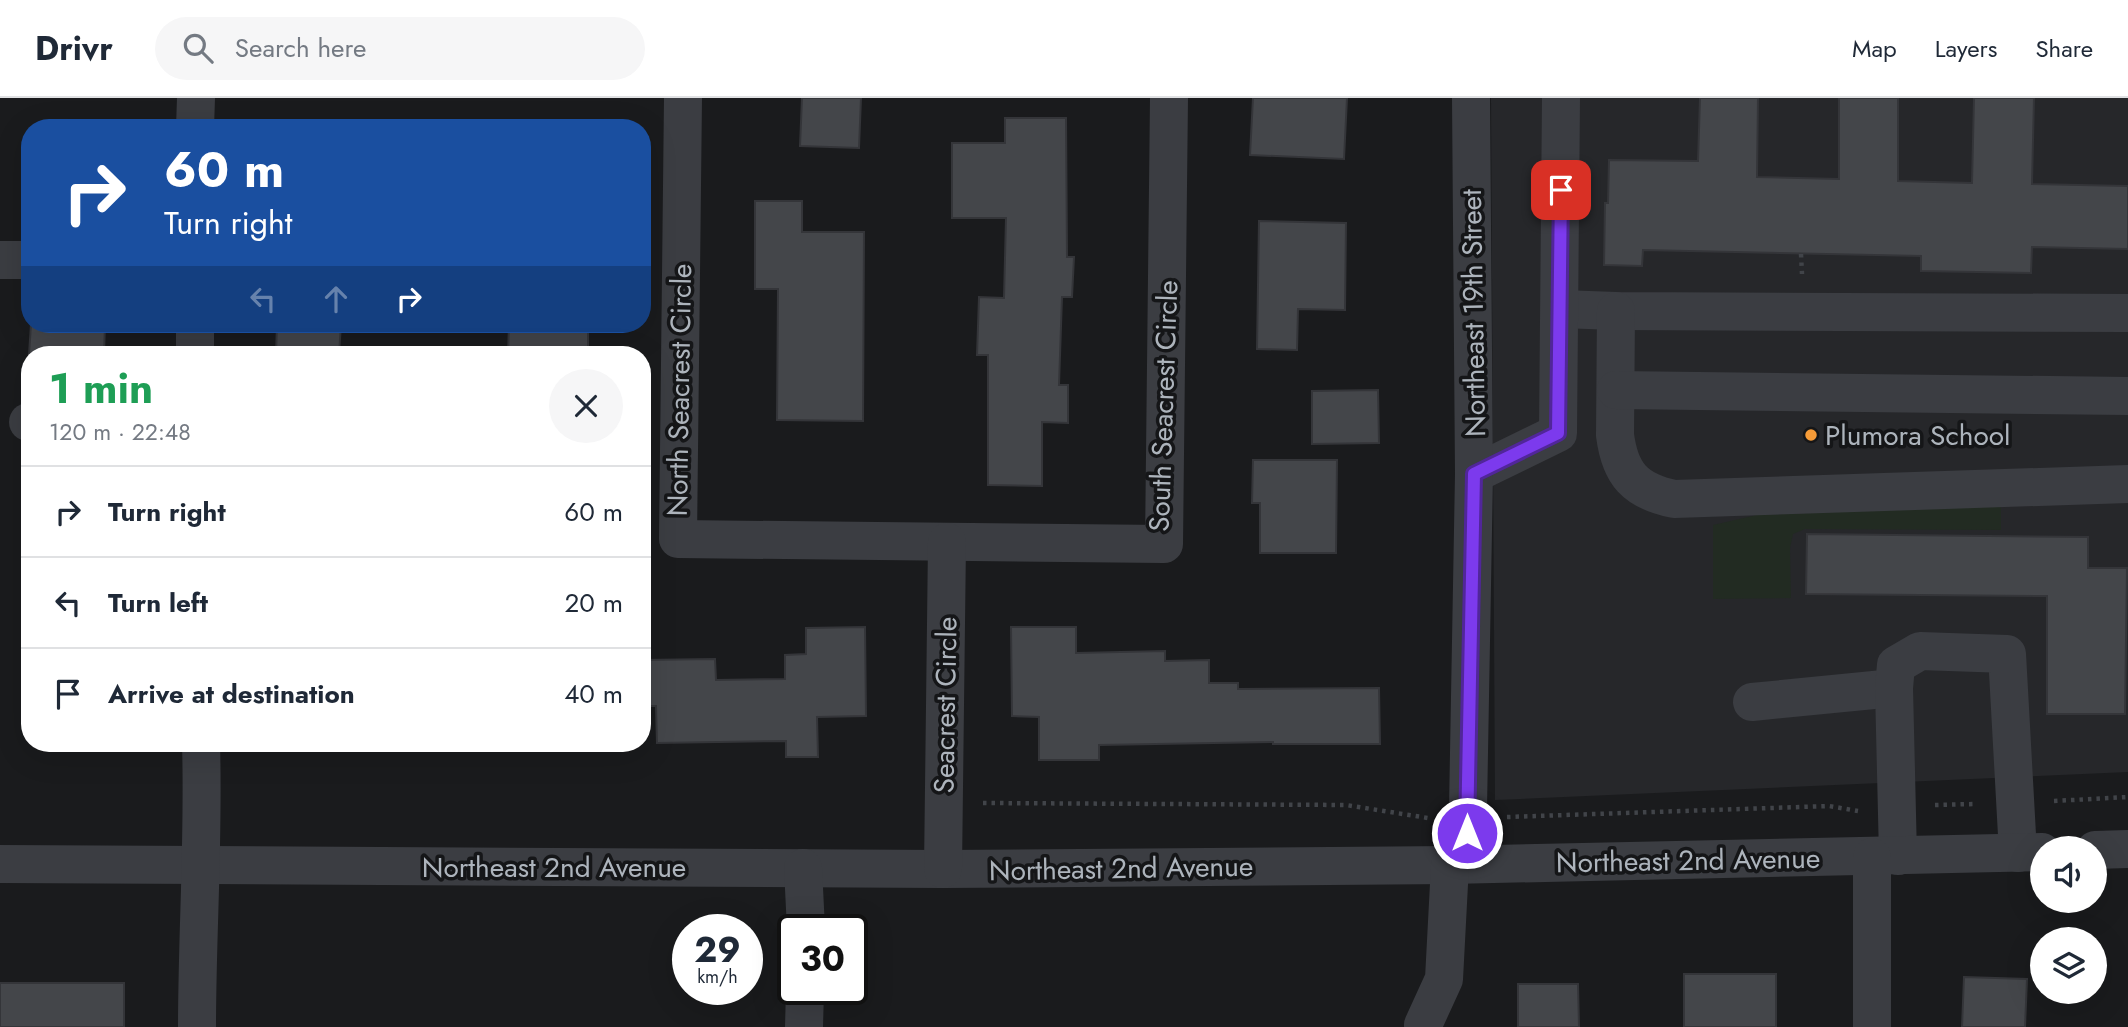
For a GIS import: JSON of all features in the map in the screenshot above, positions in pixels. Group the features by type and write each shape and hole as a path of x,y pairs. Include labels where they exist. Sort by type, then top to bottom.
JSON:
{"street":[{"path":"195,119 196,98"},
{"name":"North Seacrest Circle","path":"683,98 678,539 947,542"},
{"name":"South Seacrest Circle","path":"947,542 1164,544 1169,98"},
{"name":"Northeast 19th Street","path":"1423,1026 1444,979 1448,865 1467,818 1474,474 1471,98"},
{"path":"1474,474 1558,433 1561,98"},
{"path":"0,260 21,260"},
{"path":"1560,309 2128,313"},
{"path":"1616,311 1617,454 1625,471 1638,486 1655,495 1674,499 2128,484"},
{"path":"1616,390 2128,396"},
{"name":"Seacrest Circle","path":"943,869 947,542"},
{"path":"1872,1027 1885,857 1897,806 1894,688 1896,665 1920,651 2007,654 2017,802 2030,853"},
{"path":"1752,702 1894,688"},
{"path":"197,1027 201,752"},
{"path":"2107,850 2128,849"},
{"name":"Northeast 2nd Avenue","path":"0,864 943,869 1448,865 2030,853"},
{"path":"803,868 805,914"},
{"path":"804,1027 805,1005"}],"path":[{"path":"1801,254 1802,280"},
{"path":"943,803 1346,805 1424,818 1467,818 1829,806 1857,811 1866,806 2128,797"}],"shaded area":[{"name":"Plumora School","path":"1491,98 2128,98 2128,772 1495,800"},
{"path":"2001,505 2001,530 1805,529 1793,534 1790,548 1791,598 1713,599 1713,525 1757,515"}],"building":[{"path":"802,98 861,98 859,148 800,146"},
{"path":"1253,98 1347,98 1344,159 1250,155"},
{"path":"1700,98 1758,98 1757,177 1839,179 1839,98 1898,98 1898,181 1972,183 1974,98 2034,98 2032,184 2128,186 2128,249 2032,247 2031,273 1921,271 1921,256 1643,250 1642,266 1604,265 1609,160 1698,161"},
{"path":"1005,118 1066,118 1067,257 1074,257 1072,297 1062,297 1059,385 1068,385 1068,423 1042,422 1042,486 988,485 988,355 977,355 979,297 1004,298 1006,218 952,218 952,143 1005,143"},
{"path":"755,201 802,201 802,232 864,232 863,421 777,420 778,289 755,289"},
{"path":"1259,221 1346,223 1345,310 1298,309 1297,350 1257,349"},
{"path":"30,333 105,333 104,346 30,346"},
{"path":"277,333 340,333 340,346 276,346"},
{"path":"509,333 588,333 588,346 508,346"},
{"path":"1378,390 1379,443 1312,444 1312,391"},
{"path":"1253,460 1337,460 1336,553 1260,553 1260,503 1252,503"},
{"path":"1807,534 2088,537 2088,568 2127,568 2125,714 2047,714 2047,596 1806,594"},
{"path":"865,627 866,716 817,717 818,757 786,757 786,741 657,743 656,706 651,706 651,660 715,659 716,680 785,679 785,655 806,654 806,628"},
{"path":"1011,627 1076,627 1076,653 1165,651 1165,661 1209,660 1209,683 1238,683 1238,689 1379,688 1380,744 1273,742 1099,745 1099,760 1039,760 1039,717 1012,716"},
{"path":"1684,974 1776,974 1776,1027 1684,1027"},
{"path":"1964,977 2027,979 2025,1027 1962,1027"},
{"path":"0,983 124,983 124,1027 0,1027"},
{"path":"1518,984 1578,984 1579,1027 1518,1027"}],"place":[{"name":"Plumora School","path":"1811,435"}],"route":[{"path":"1467,833 1474,474 1558,433 1561,190"}]}
